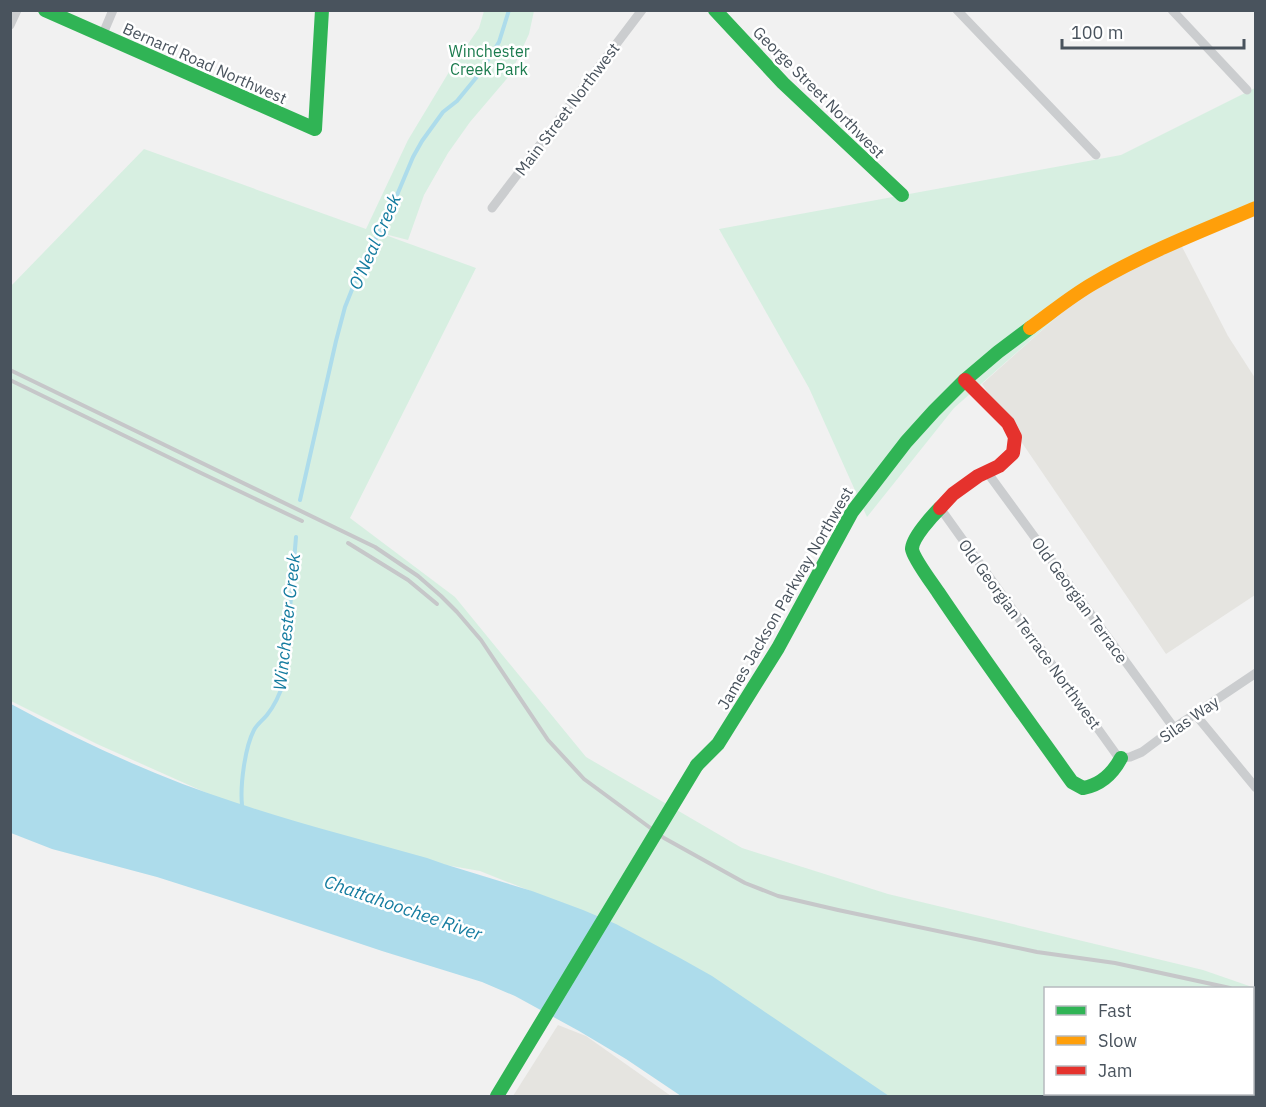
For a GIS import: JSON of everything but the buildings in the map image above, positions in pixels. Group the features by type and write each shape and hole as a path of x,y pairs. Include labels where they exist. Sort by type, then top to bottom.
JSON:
{"street":[{"path":"10,25 17,10"},
{"name":"Bernard Road Northwest","path":"45,10 315,129 322,10"},
{"path":"102,36 113,10"},
{"name":"Main Street Northwest","path":"492,207 642,10"},
{"name":"George Street Northwest","path":"715,10 783,83 902,195"},
{"path":"957,10 1096,155"},
{"path":"1172,10 1247,90"},
{"name":"James Jackson Parkway Northwest","path":"497,1096 697,765 718,744 778,648 852,512 906,442 965,380 1022,333 1094,283 1150,253 1256,208"},
{"path":"965,380 1008,423 1015,437 1013,453 999,466 978,476 953,494 926,523 913,544 912,551 956,619 1072,782 1081,788 1089,787 1108,776 1116,768 1121,758"},
{"name":"Old Georgian Terrace","path":"987,472 1174,728"},
{"name":"Old Georgian Terrace Northwest","path":"940,508 1121,758"},
{"name":"Silas Way","path":"1121,758 1131,758 1142,752 1256,673"},
{"path":"1195,714 1256,788"}],"shaded area":[{"path":"1178,239 1228,336 1255,378 1255,595 1166,654 982,384 1086,291"},
{"path":"558,1025 586,1036 671,1096 513,1096"}],"green space":[{"name":"Winchester Creek Park","path":"484,11 534,11 529,34 510,75 470,122 448,153 424,195 408,240 377,232 476,268 350,518 455,597 586,757 742,848 888,894 1203,970 1252,987 1044,987 1044,1095 1254,1095 1254,988 1255,1096 862,1096 621,927 480,871 319,843 97,744 11,701 10,287 144,149 366,229 408,140 452,67 479,28"},
{"path":"1255,88 1255,209 1086,291 954,408 867,517 809,388 719,229 1121,155"}],"water":[{"name":"Chattahoochee River","path":"11,704 122,759 208,793 284,818 427,858 532,891 616,924 712,976 889,1096 681,1096 579,1031 515,996 482,982 157,877 52,849 11,833"}],"waterway":[{"name":"O'Neal Creek","path":"300,500 336,341 345,307 359,272 422,141 443,112 457,101 480,73 499,42 509,10"},
{"name":"Winchester Creek","path":"242,805 244,766 251,737 255,728 275,703 284,681 296,537"}],"railway":[{"path":"10,370 375,547 418,576 457,612 481,640 548,740 584,779 664,838 745,883 778,896 838,910 1037,952 1115,963 1225,987"},
{"path":"10,380 302,521"},
{"path":"348,543 408,580 437,604"}],"traffic: fast":[{"path":"45,10 315,129 322,10"},
{"path":"715,10 783,83 902,195"},
{"path":"697,765 718,744 778,648 852,512 906,442 934,411 965,380 1030,328"},
{"path":"940,508 915,539 912,549 916,558 1072,782 1083,788 1095,784 1110,773 1121,758"},
{"path":"497,1096 697,765"}],"traffic: slow":[{"path":"1030,328 1077,293 1113,272 1256,208"}],"traffic: jam":[{"path":"940,508 953,494 978,476 999,466 1013,453 1015,437 1008,423 965,380"}]}
